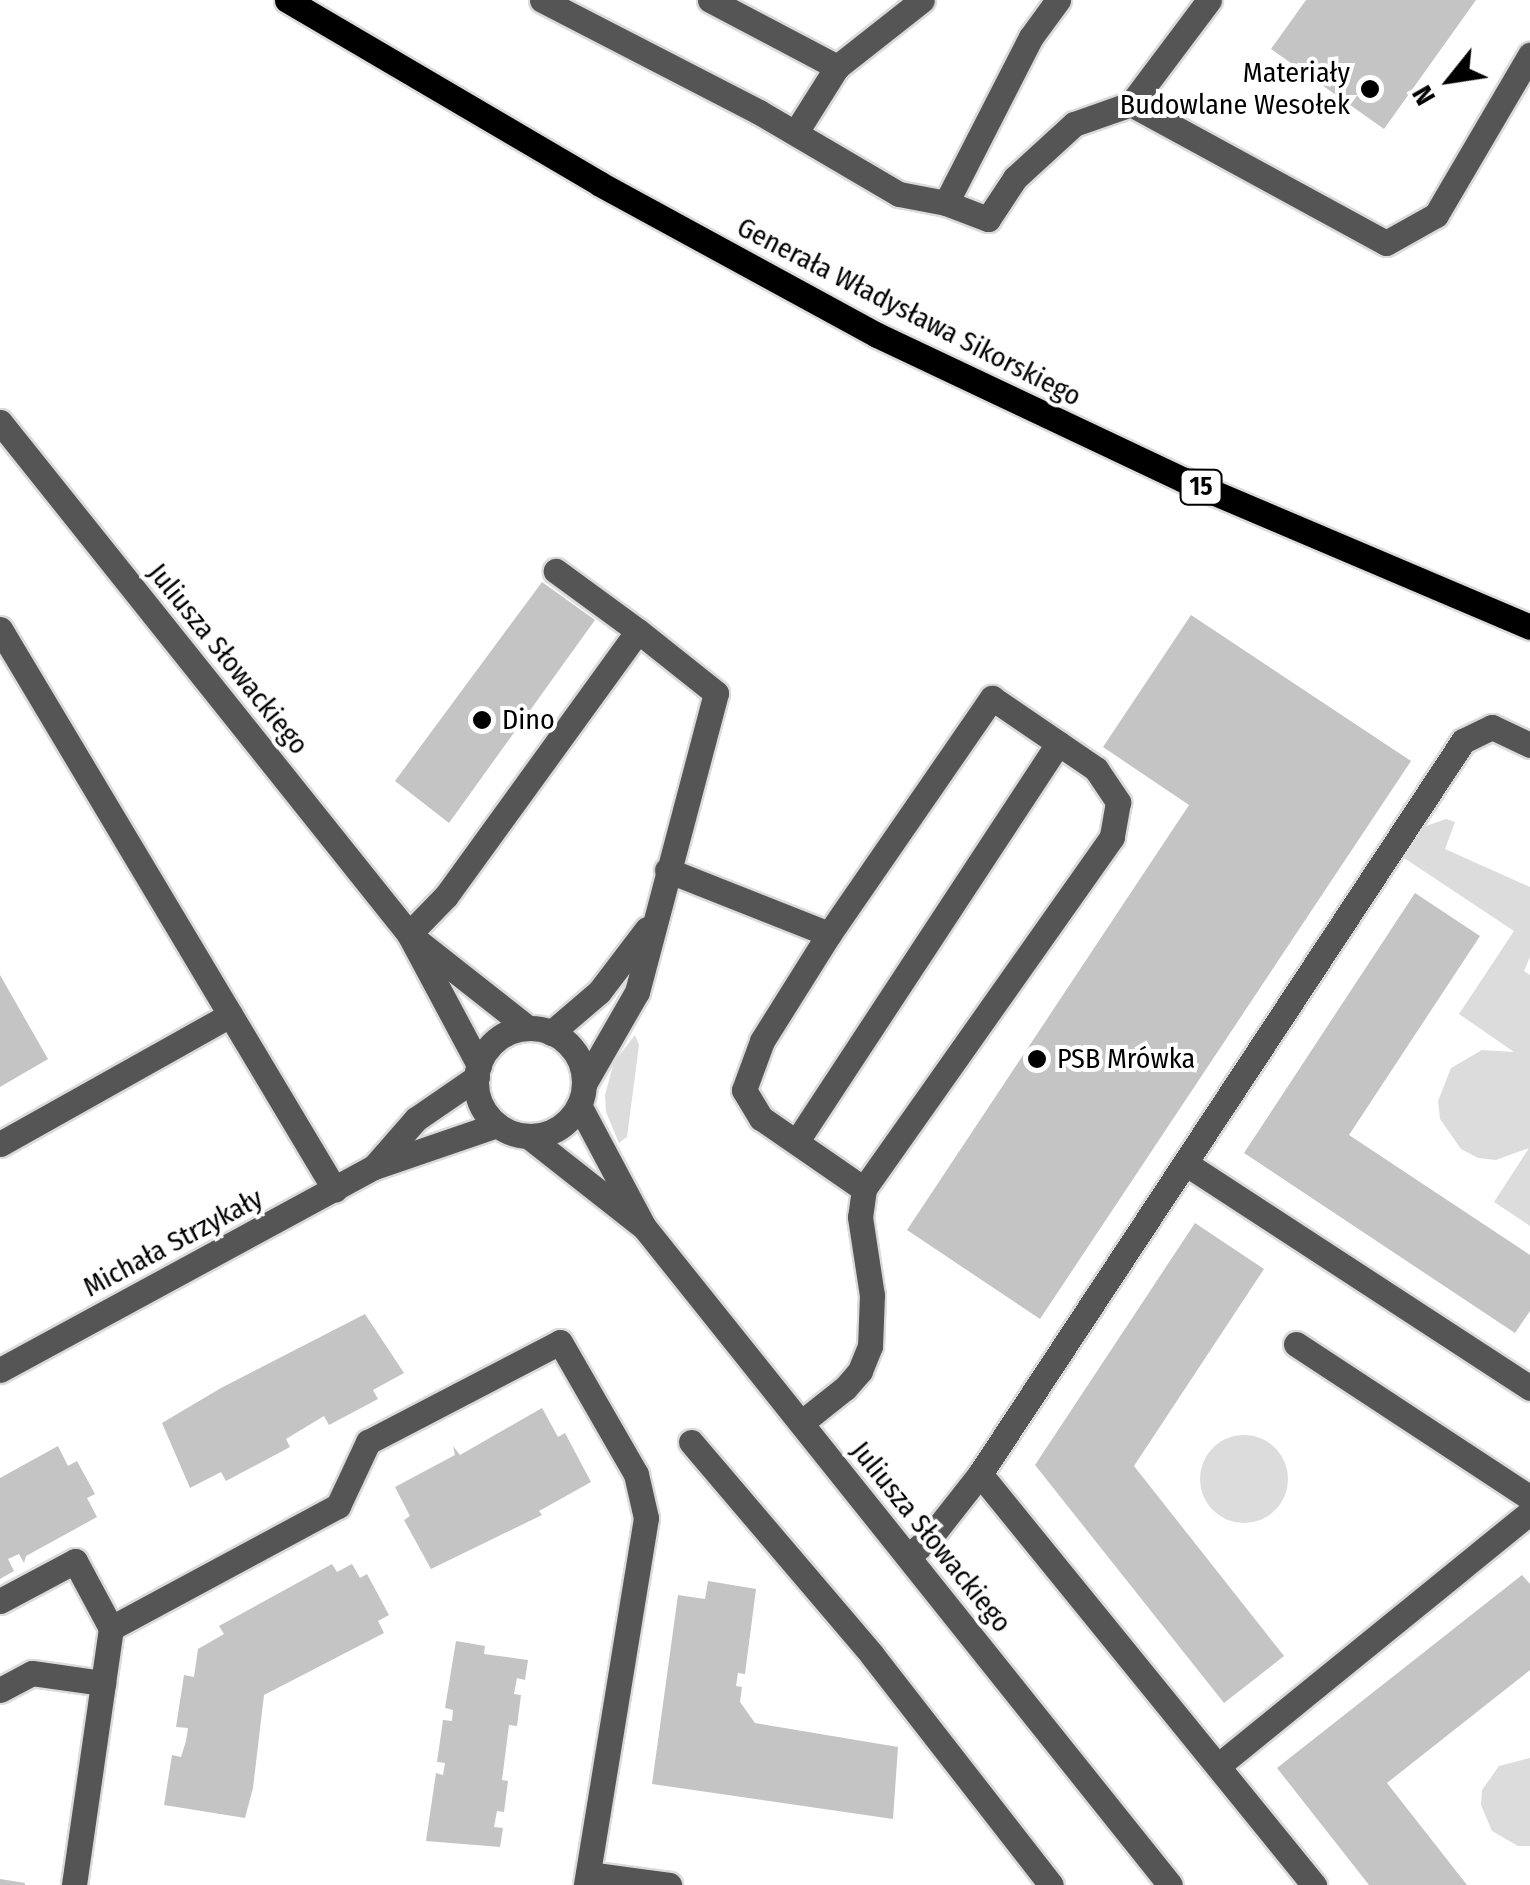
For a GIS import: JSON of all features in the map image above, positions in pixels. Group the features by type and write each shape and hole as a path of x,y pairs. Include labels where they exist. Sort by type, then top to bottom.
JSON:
{"main road":[{"name":"Generała Władysława Sikorskiego","path":"288,0 600,184 877,335 1184,480 1530,627"}],"street":[{"path":"542,0 796,132 899,194 946,203 988,219 1015,178 1074,124 1131,104 1210,0"},
{"path":"710,0 836,67"},
{"path":"796,132 836,67 922,0"},
{"path":"946,203 1031,38 1058,0"},
{"path":"1131,104 1386,242 1436,214 1530,55"},
{"name":"Juliusza Słowackiego","path":"0,422 408,934 478,1071"},
{"path":"556,572 716,693 653,921 638,992 559,1128 528,1136 497,1125 485,1111 478,1071 494,1043 540,1030 599,992 653,921"},
{"path":"0,629 334,1190"},
{"path":"408,934 446,896 638,631"},
{"path":"801,1423 845,1388 870,1346 872,1294 860,1217 864,1189 1112,838 1118,802 1096,768 992,698 830,934 762,1041 744,1080 752,1108 864,1189"},
{"path":"908,1556 929,1539 980,1474 1463,741 1492,727 1530,744"},
{"path":"797,1141 1058,742"},
{"path":"667,870 830,934"},
{"name":"Juliusza Słowackiego","path":"408,934 540,1030"},
{"path":"0,1144 230,1015"},
{"path":"540,1030 575,1053 582,1094"},
{"name":"Michała Strzykały","path":"374,1167 416,1119 478,1071"},
{"name":"Juliusza Słowackiego","path":"582,1094 644,1228"},
{"name":"Michała Strzykały","path":"0,1370 374,1167 497,1125"},
{"name":"Juliusza Słowackiego","path":"528,1136 644,1228 1170,1885"},
{"path":"1185,1163 1530,1388"},
{"path":"111,1628 338,1506 368,1442 560,1342 636,1474 646,1518 587,1879 670,1885"},
{"path":"1296,1344 1530,1498"},
{"path":"691,1442 872,1654 1050,1885"},
{"path":"980,1474 1314,1885"},
{"path":"1219,1765 1530,1512"},
{"path":"0,1601 75,1561 111,1628 74,1885"},
{"path":"0,1690 32,1673 103,1683"}],"shaded area":[{"path":"1446,819 1455,822 1445,849 1530,887 1530,957 1524,971 1530,975 1530,1226 1494,1202 1529,1148 1496,1160 1478,1158 1461,1149 1440,1119 1438,1101 1451,1068 1482,1050 1514,1052 1459,1014 1514,931 1404,858 1423,827"},
{"path":"635,1035 639,1045 627,1137 619,1143 606,1112 605,1095 614,1062"},
{"path":"1244,1435 1275,1448 1288,1479 1275,1510 1244,1523 1213,1510 1200,1479 1213,1448"},
{"path":"1530,1758 1530,1846 1518,1846 1492,1831 1481,1805 1482,1790 1499,1766"}],"building":[{"name":"Materiały Budowlane Wesołek","path":"1306,0 1476,0 1384,129 1271,49"},
{"name":"Dino","path":"542,582 595,620 449,823 395,781"},
{"path":"1191,615 1411,761 1040,1319 907,1230 1189,805 1103,747"},
{"path":"1415,893 1480,936 1349,1135 1530,1255 1530,1311 1515,1333 1244,1153"},
{"path":"0,975 48,1059 0,1087"},
{"path":"1195,1223 1264,1269 1134,1466 1284,1656 1224,1703 1035,1465"},
{"path":"365,1314 404,1373 373,1390 378,1399 329,1425 324,1416 286,1439 290,1447 226,1481 221,1472 190,1488 162,1423"},
{"path":"542,1408 558,1437 565,1433 591,1482 539,1511 542,1515 431,1569 404,1520 410,1516 395,1487 455,1455 453,1446 460,1455"},
{"path":"58,1446 68,1466 77,1461 95,1494 87,1498 97,1517 26,1556 24,1563 19,1554 8,1559 14,1571 0,1579 0,1478"},
{"path":"332,1564 337,1572 352,1564 360,1578 367,1574 389,1615 378,1621 384,1633 264,1695 253,1788 245,1818 164,1805 172,1755 181,1757 188,1728 176,1727 184,1675 194,1677 198,1649 224,1634 219,1626"},
{"path":"1522,1575 1530,1584 1530,1670 1387,1783 1467,1885 1369,1885 1277,1768"},
{"path":"708,1581 756,1589 745,1674 738,1673 736,1686 742,1687 740,1702 755,1723 898,1747 893,1819 652,1784 678,1595 705,1599"},
{"path":"456,1641 485,1646 484,1654 528,1660 525,1680 517,1678 514,1694 521,1695 517,1726 509,1725 502,1780 508,1781 504,1812 497,1811 494,1827 503,1828 500,1847 426,1841 436,1773 443,1775 445,1763 437,1762 443,1720 452,1721 453,1710 445,1708"},
{"path":"0,1879 25,1883 25,1885 0,1885"}],"place":[{"name":"Materiały Budowlane Wesołek","path":"1370,89"},
{"name":"Dino","path":"482,720"},
{"name":"PSB Mrówka","path":"1037,1059"}]}
